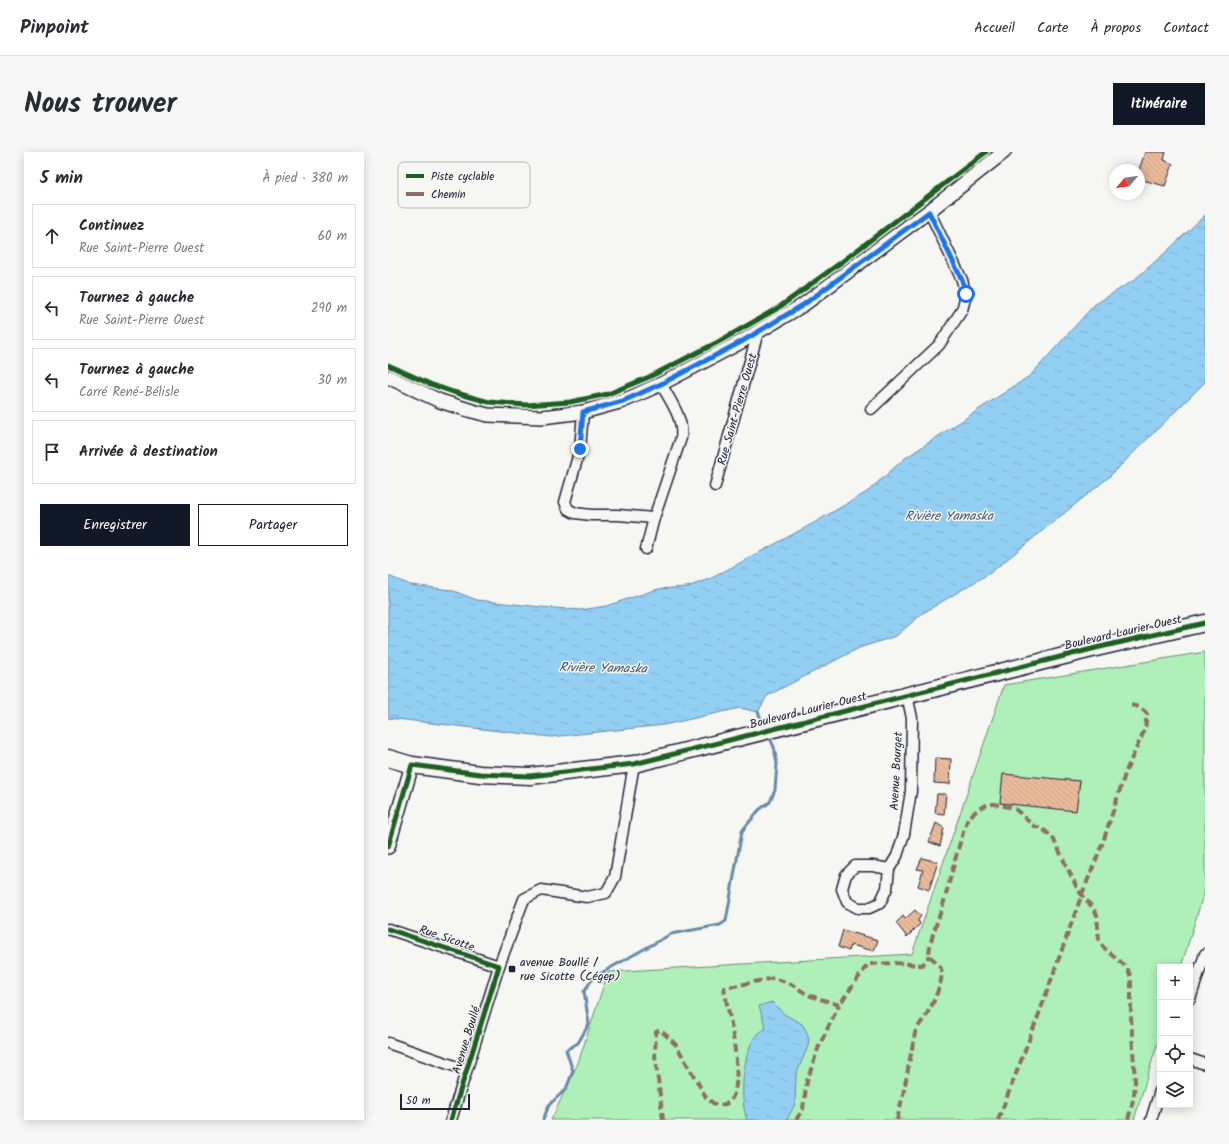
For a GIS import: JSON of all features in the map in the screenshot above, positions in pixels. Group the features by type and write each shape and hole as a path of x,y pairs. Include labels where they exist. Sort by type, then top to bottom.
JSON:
{"main road":[{"name":"Boulevard Laurier Ouest","path":"388,758 412,765 480,774 530,776 634,764 1100,647 1205,624"}],"street":[{"name":"Rue Saint-Pierre Ouest","path":"388,377 440,401 488,415 542,417 583,412 623,401 661,384 741,342 803,305 929,212 1004,152"},
{"path":"871,409 939,345 962,310 966,294 962,280 929,212"},
{"name":"Rue Saint-Pierre Ouest","path":"715,486 758,332"},
{"path":"646,549 654,518 681,438 682,429 679,418 661,384"},
{"path":"583,412 580,449 565,502 568,509 575,513 591,515 618,515 654,518"},
{"name":"Avenue Bourget","path":"889,869 873,866 856,866 846,875 842,889 847,902 858,908 869,908 880,903 887,888 889,869 897,856 904,834 911,791 912,718 907,695"},
{"name":"Avenue Boullé","path":"451,1120 499,966 524,899 541,890 587,896 606,893 615,877 634,764"},
{"path":"388,847 412,765"},
{"name":"Rue Sicotte","path":"388,929 499,966"},
{"path":"1193,990 1205,954"},
{"path":"388,1043 466,1070"},
{"path":"1193,1060 1205,1064"},
{"path":"1150,1120 1157,1100"}],"green space":[{"path":"1205,652 1205,889 1182,964 1157,964 1157,1045 1134,1120 551,1120 578,1063 608,972 912,954 1004,685"}],"water":[{"name":"Rivière Yamaska","path":"1205,215 1205,382 1109,477 990,573 923,613 896,636 859,648 767,696 758,712 740,708 664,725 551,737 388,718 388,576 411,585 451,590 477,600 581,610 606,606 658,589 687,587 710,579 812,524 867,492 904,459 1031,375 1094,305 1134,280"},
{"path":"772,1002 784,1014 802,1024 809,1039 808,1046 796,1075 795,1104 787,1120 747,1120 743,1100 745,1063 748,1051 753,1041 759,1032 766,1029 759,1006"}],"building":[{"path":"1145,152 1166,152 1164,160 1173,164 1165,186 1145,181 1145,164 1141,164"},
{"path":"935,758 951,759 950,784 934,783"},
{"path":"1003,774 1080,781 1076,811 1000,803"},
{"path":"937,794 946,794 944,814 935,813"},
{"path":"936,823 944,828 940,846 929,842"},
{"path":"922,858 938,862 929,890 918,886 923,870 917,869"},
{"path":"915,910 921,916 918,920 920,924 907,937 896,923 903,916 905,919"},
{"path":"843,930 878,940 874,951 851,945 849,951 838,947"}],"waterway":[{"path":"758,712 764,725"},
{"path":"543,1120 549,1105 566,1089 573,1071 566,1050 578,1043 589,1024 584,991 594,977 671,934 720,925 726,921 742,831 759,810 770,802 775,790 777,764 774,747 769,736"}],"marked path":[{"path":"998,1120 1039,1014 1082,894 1102,845 1126,771 1145,729 1147,714 1138,707 1127,705"},
{"path":"897,1120 915,1033 933,1003 941,978 942,973 940,967 929,955 933,935 943,905 957,852 969,817 980,808 989,804 1015,809 1034,826 1044,830 1053,838 1078,890 1097,915 1099,940 1103,947 1128,970 1131,978 1131,1017 1135,1082 1134,1096 1128,1120"},
{"path":"663,1120 655,1055 656,1032 660,1030 676,1045 708,1099 714,1104 719,1105 725,1104 732,1098 736,1085 735,1050 724,988 774,978 791,984 808,995 839,1005 868,964 895,963 922,965 927,960 929,955"},
{"path":"796,1120 803,1109 807,1081 819,1046 839,1005"}],"cycle path":[{"path":"388,365 430,384 489,402 526,405 570,402 608,394 649,377 718,342 778,308 843,261 986,152"},
{"path":"388,847 412,765 480,774 530,776 634,764 1100,647 1205,623"},
{"path":"388,929 499,966 451,1120"}],"place":[{"name":"avenue Boullé / rue Sicotte (Cégep)","path":"512,969"}],"route":[{"path":"580,449 583,412 623,401 661,384 741,342 803,305 929,212 962,280 966,294"}]}
